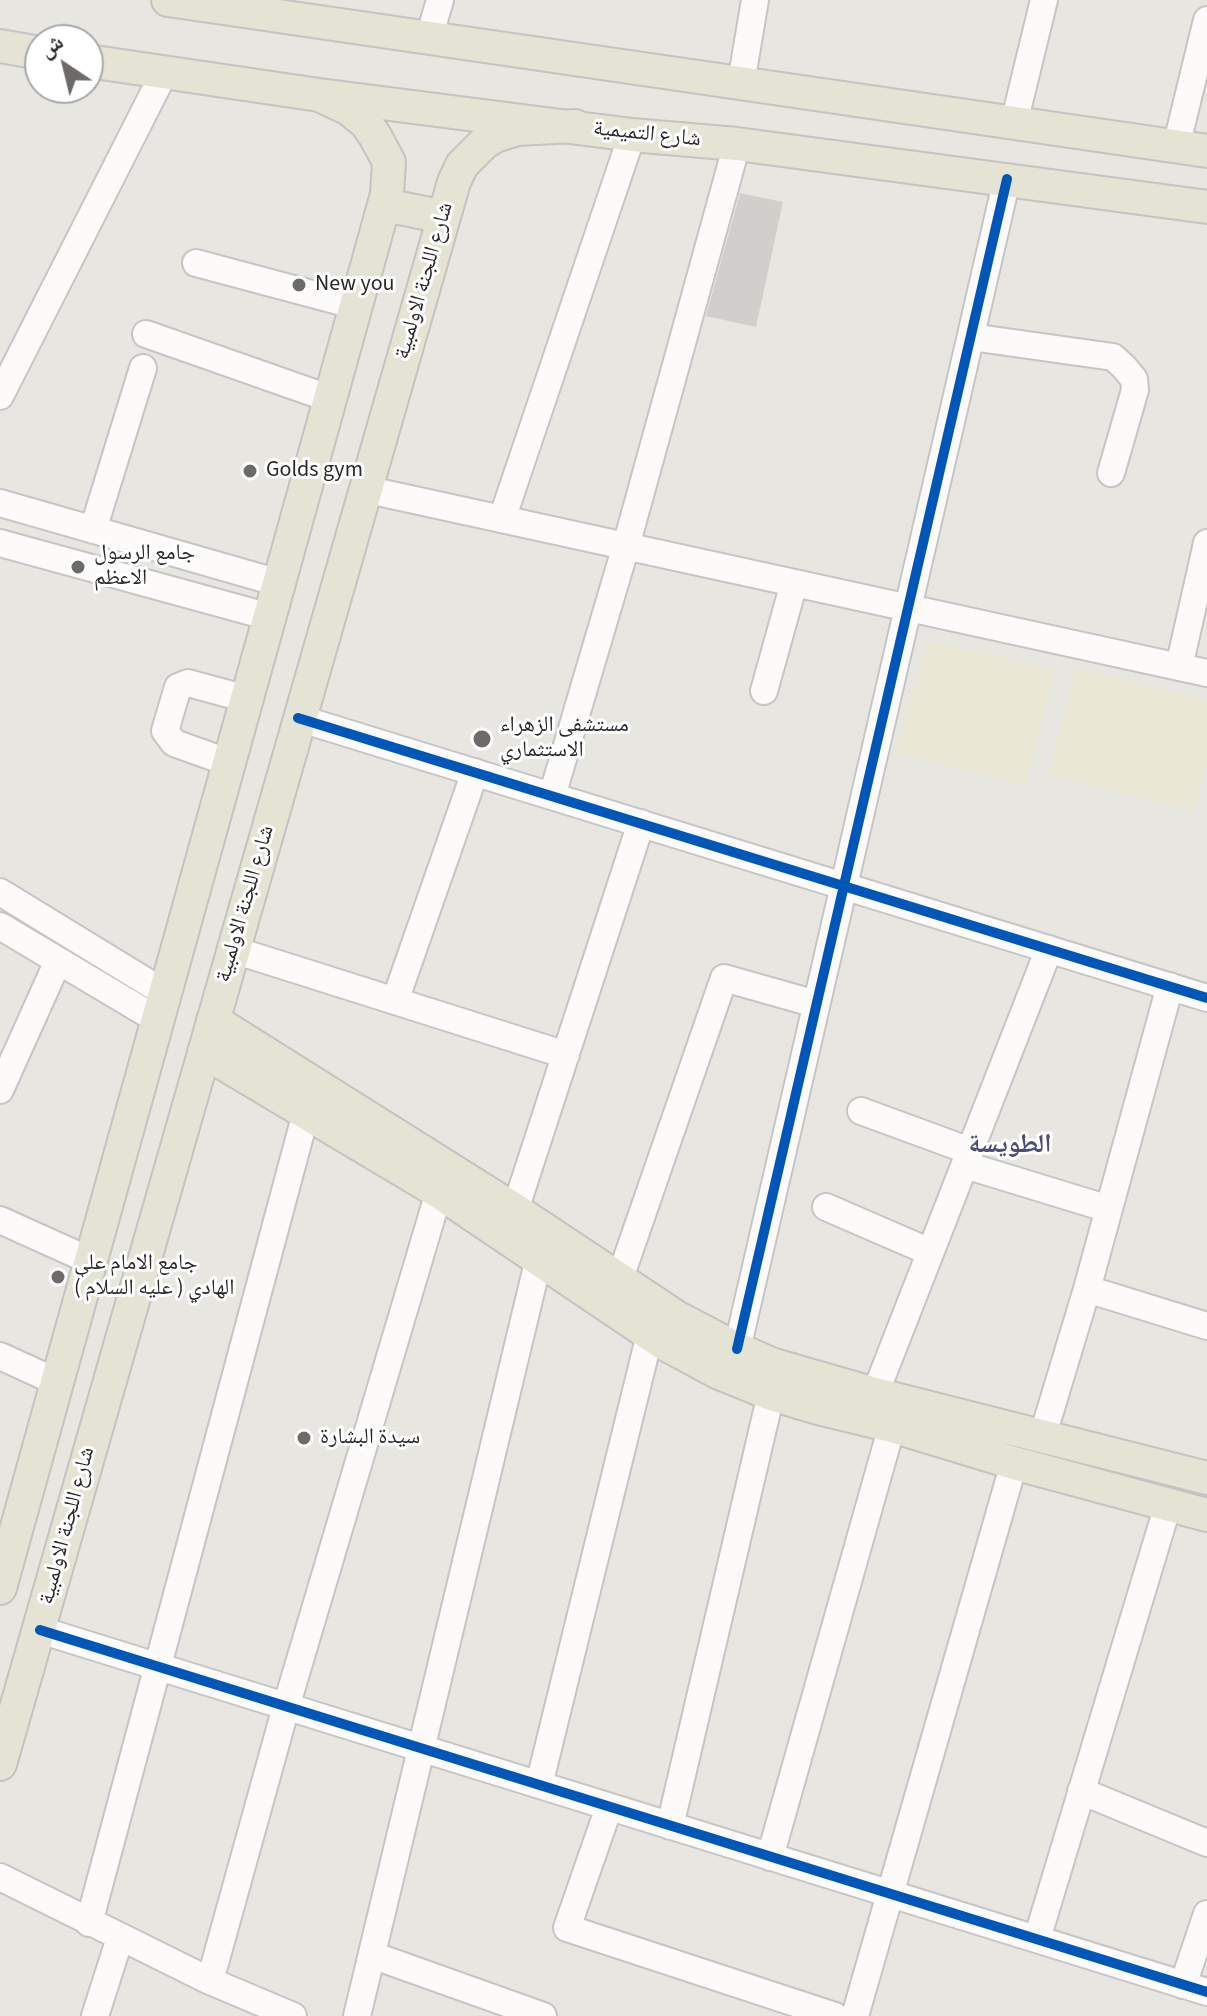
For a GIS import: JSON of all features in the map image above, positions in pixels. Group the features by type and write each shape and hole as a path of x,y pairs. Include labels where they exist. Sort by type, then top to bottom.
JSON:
{"main road":[{"path":"168,0 245,6 429,38 1191,149"},
{"path":"0,46 24,50"},
{"name":"شارع التميمية","path":"104,64 319,95 632,135 737,144 1207,207"},
{"path":"0,1588 385,205 389,162 384,150 366,123 349,109 319,95"},
{"name":"شارع اللجنة الاولمبية","path":"0,1764 454,182 462,165 484,143 517,129 575,126"},
{"path":"385,205 444,217"},
{"path":"213,1020 620,1278 663,1332 737,1349 771,1364 875,1394 1207,1478"},
{"path":"204,1052 439,1192 539,1258 663,1332 717,1372 771,1394 1207,1515"},
{"path":"36,1456 83,1469"},
{"path":"1158,1467 1158,1502"},
{"path":"20,1516 67,1529"}],"street":[{"path":"429,38 440,0"},
{"path":"741,83 755,0"},
{"path":"1014,123 1044,0"},
{"path":"1191,149 1207,20"},
{"path":"0,396 164,73"},
{"path":"502,519 632,135"},
{"path":"552,796 626,546 737,144"},
{"path":"737,1349 1007,179"},
{"path":"196,263 357,306"},
{"path":"146,334 331,399"},
{"path":"971,337 1113,357 1124,367 1134,379 1135,390 1111,473"},
{"path":"93,530 143,368"},
{"path":"364,489 1207,673"},
{"path":"0,503 279,583"},
{"path":"0,543 270,617"},
{"path":"1179,667 1207,543"},
{"path":"764,691 794,583"},
{"path":"230,763 174,743 165,731 178,687 188,683 247,699"},
{"path":"298,718 1207,998"},
{"path":"395,1001 475,772"},
{"path":"515,1210 641,823"},
{"path":"0,892 162,1007"},
{"path":"0,926 58,961 162,1007"},
{"path":"875,1394 1049,949"},
{"path":"234,950 566,1055"},
{"path":"0,1090 58,961"},
{"path":"620,1278 724,978 816,1004"},
{"path":"1042,1438 1087,1289 1170,986"},
{"path":"861,1111 967,1158 1109,1209"},
{"path":"89,1923 306,1113"},
{"path":"210,1981 286,1707 439,1192"},
{"path":"826,1207 930,1252"},
{"path":"0,1220 91,1261"},
{"path":"357,2016 539,1258"},
{"path":"1087,1289 1207,1326"},
{"path":"539,1785 663,1332"},
{"path":"0,1356 57,1382"},
{"path":"670,1826 771,1394"},
{"path":"770,1857 892,1426"},
{"path":"855,2016 1014,1463"},
{"path":"1037,1939 1081,1791 1158,1502"},
{"path":"40,1630 1195,1988 1207,1914"},
{"path":"1081,1791 1207,1843"},
{"path":"609,1807 567,1928 835,2016"},
{"path":"0,1877 210,1981 235,2004 293,2016"},
{"path":"95,2016 120,1938"},
{"path":"372,1955 543,2016"}],"shaded area":[{"path":"928,641 1056,669 1026,785 895,752"},
{"path":"1076,668 1207,701 1207,761 1194,811 1048,774"}],"building":[{"path":"740,193 783,202 756,327 706,316"}],"cycle path":[{"path":"737,1349 1007,179"},
{"path":"298,718 1207,998"},
{"path":"40,1630 1207,1992"}],"place":[{"name":"New you","path":"299,285"},
{"name":"Golds gym","path":"250,471"},
{"name":"جامع الرسول الاعظم","path":"78,567"},
{"name":"مستشفى الزهراء الاستثماري","path":"482,739"},
{"name":"جامع الامام علي الهادي ( عليه السلام )","path":"58,1277"},
{"name":"سيدة البشارة","path":"304,1438"}],"district":[{"name":"الطويسة","path":"1010,1146"}]}
